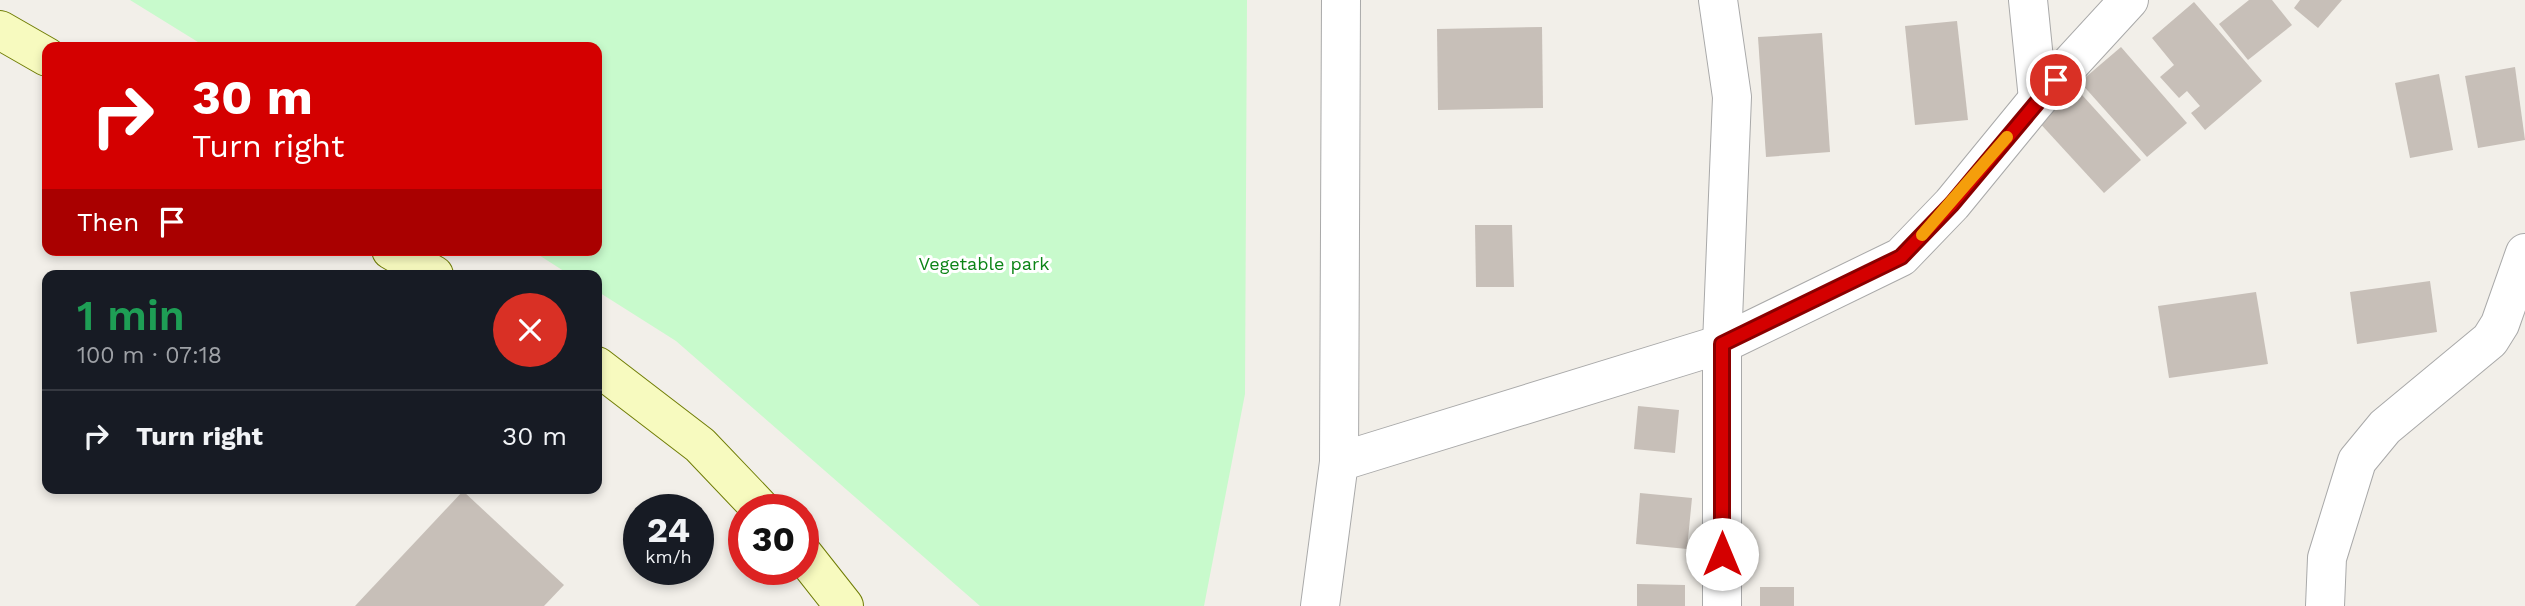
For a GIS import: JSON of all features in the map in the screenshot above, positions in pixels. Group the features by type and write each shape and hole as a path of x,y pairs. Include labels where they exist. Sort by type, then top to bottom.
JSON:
{"main road":[{"path":"0,30 42,54"},
{"path":"401,256 425,270"},
{"path":"602,370 700,445 747,494"},
{"path":"819,574 844,606"}],"street":[{"path":"1320,606 1339,462 1341,0"},
{"path":"1718,0 1732,97 1722,344 1722,606"},
{"path":"2028,0 2038,99"},
{"path":"1339,462 1722,344 1901,257 1952,204 2038,99 2129,0"},
{"path":"2325,606 2327,558 2357,461 2385,427 2483,347 2510,330 2524,261"}],"green space":[{"name":"Vegetable park","path":"130,0 1247,0 1245,394 1204,606 980,606 676,341 602,294 602,270 562,270 540,256 602,256 602,42 198,42"}],"building":[{"path":"2249,0 2272,0 2292,25 2248,60 2219,24"},
{"path":"2300,0 2342,0 2318,28 2294,8"},
{"path":"2194,2 2262,81 2205,130 2191,113 2200,106 2187,91 2179,98 2160,77 2174,65 2152,38"},
{"path":"1957,21 1968,120 1915,125 1905,26"},
{"path":"1542,27 1543,108 1438,110 1437,29"},
{"path":"1822,33 1830,152 1766,157 1758,37"},
{"path":"2121,47 2187,123 2147,157 2080,82"},
{"path":"2515,67 2525,140 2478,148 2465,76"},
{"path":"2439,74 2453,150 2410,158 2395,83"},
{"path":"2073,85 2141,160 2104,193 2036,119"},
{"path":"1475,225 1512,225 1514,287 1476,287"},
{"path":"2430,281 2437,332 2357,344 2350,292"},
{"path":"2256,292 2268,364 2169,378 2158,306"},
{"path":"1638,406 1679,410 1675,453 1634,449"},
{"path":"1640,493 1692,498 1687,549 1636,544"},
{"path":"460,494 466,494 564,585 544,606 355,606"},
{"path":"1637,584 1685,585 1685,606 1637,606"},
{"path":"1760,587 1794,587 1794,606 1760,606"}],"slow traffic":[{"path":"1922,235 1952,204 2007,137"}],"route":[{"path":"1722,554 1722,344 1901,257 1952,204 2056,80"}]}
